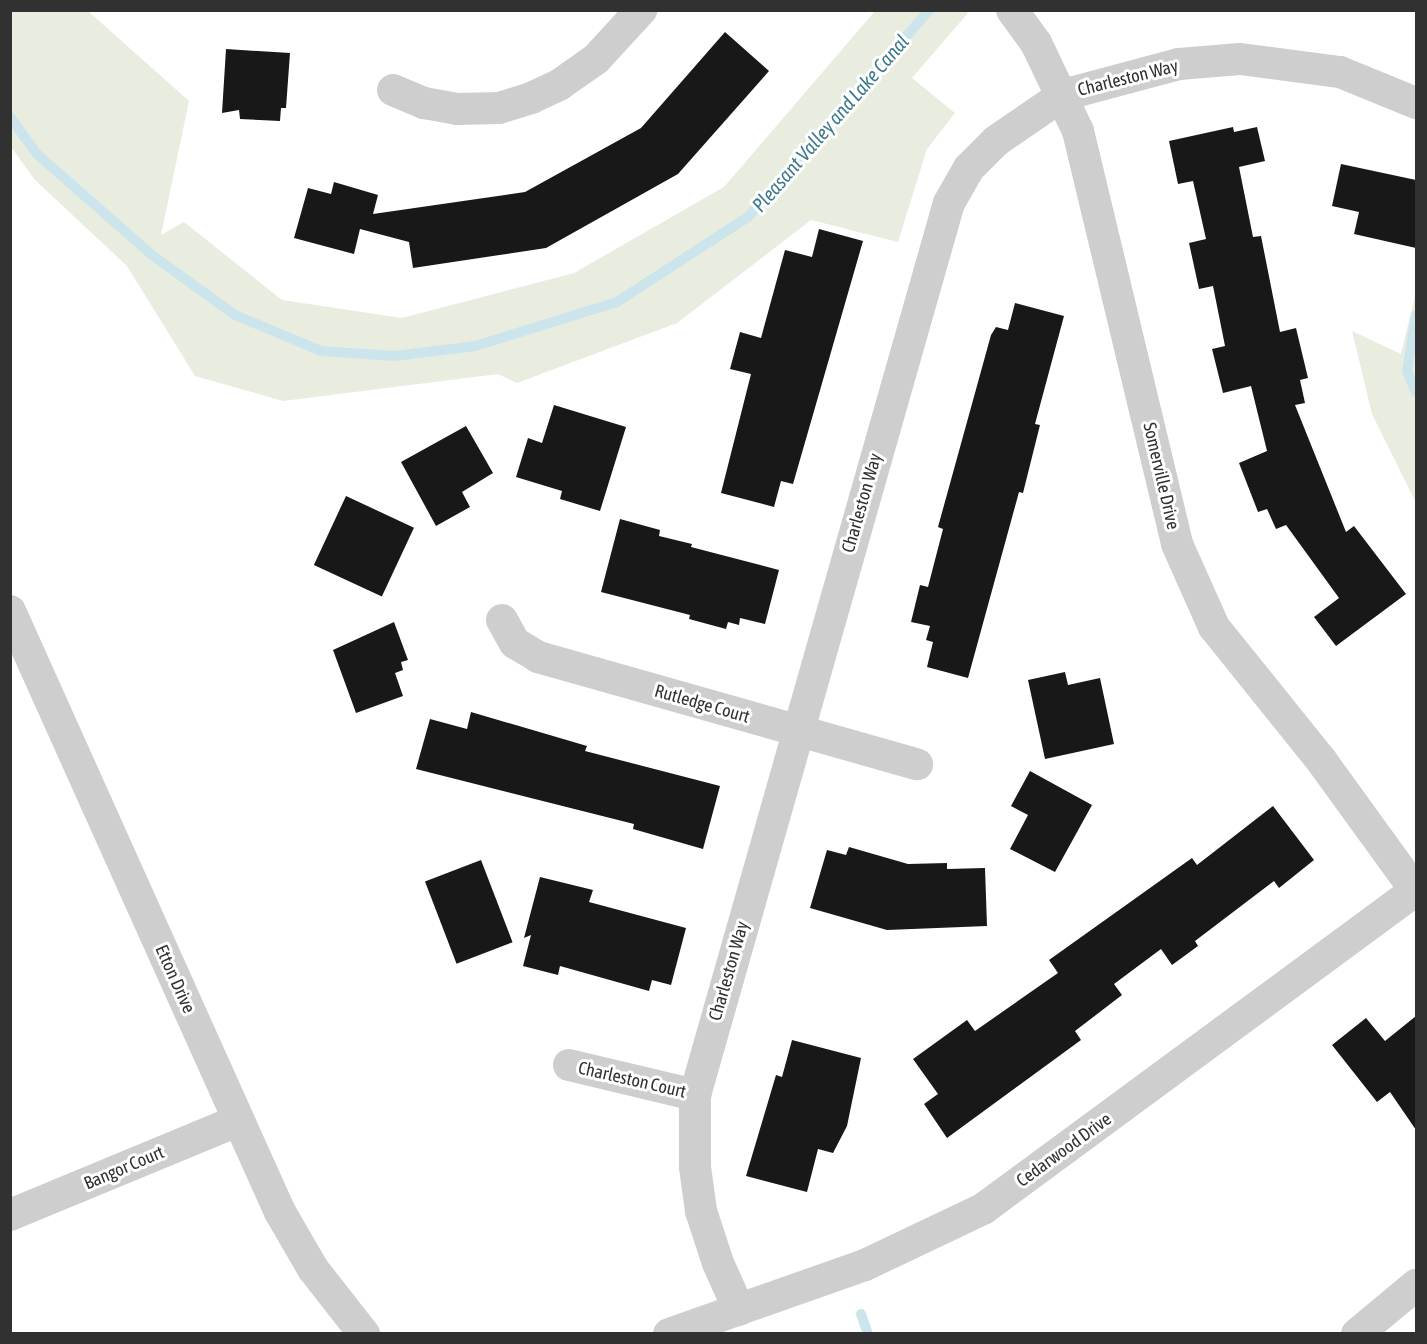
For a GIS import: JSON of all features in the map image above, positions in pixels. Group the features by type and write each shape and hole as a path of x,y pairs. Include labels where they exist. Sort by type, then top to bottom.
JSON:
{"street":[{"path":"393,90 424,103 458,109 499,108 531,98 560,85 596,59 641,10"},
{"name":"Somerville Drive","path":"1012,10 1036,43 1063,95 1078,131 1177,544 1214,627 1321,760 1416,890"},
{"name":"Charleston Way","path":"739,1310 718,1263 701,1210 695,1167 696,1095 797,731 949,203 969,168 996,141 1063,95 1179,64 1240,59 1340,72 1416,103"},
{"name":"Etton Drive","path":"10,611 237,1120 285,1222 313,1269 364,1334"},
{"name":"Rutledge Court","path":"502,620 515,643 538,657 917,764"},
{"name":"Cedarwood Drive","path":"669,1334 865,1265 983,1209 1416,890"},
{"name":"Charleston Court","path":"569,1065 696,1095"},
{"name":"Bangor Court","path":"10,1215 237,1120"},
{"path":"1357,1334 1416,1285"}],"shaded area":[{"path":"11,11 88,11 189,101 161,235 184,222 282,300 402,318 574,273 724,187 875,11 965,11 968,13 912,78 955,113 927,149 898,242 811,220 677,323 517,383 498,374 283,401 195,376 127,266 35,180 11,147"},
{"path":"1416,292 1416,503 1372,414 1352,331 1401,354"}],"building":[{"path":"725,32 769,71 678,174 546,248 413,268 409,242 360,229 354,254 294,238 308,188 331,194 334,182 378,195 373,214 525,192 641,128"},
{"path":"226,49 290,53 286,108 281,108 280,121 240,119 239,110 222,113"},
{"path":"1233,127 1234,132 1257,127 1265,161 1239,167 1253,237 1261,236 1280,332 1296,328 1308,378 1300,380 1305,403 1295,405 1346,532 1354,526 1406,594 1336,646 1314,617 1339,598 1286,525 1276,529 1267,509 1258,512 1239,463 1267,451 1251,386 1223,393 1212,349 1225,346 1213,286 1199,289 1189,243 1206,239 1193,181 1178,184 1169,141"},
{"path":"1341,164 1416,180 1416,248 1354,234 1359,212 1332,206"},
{"path":"819,229 863,241 793,484 781,481 774,507 721,493 751,374 730,369 740,332 761,338 785,250 812,257"},
{"path":"1015,303 1064,316 1035,424 1040,425 1023,493 1019,492 968,678 927,667 933,642 926,640 930,626 911,622 920,585 928,587 943,529 938,527 991,335 996,327 1008,330"},
{"path":"554,405 626,427 600,511 560,499 562,491 516,477 528,438 542,443"},
{"path":"466,426 493,473 462,492 470,507 436,526 401,462"},
{"path":"346,496 414,528 382,597 314,565"},
{"path":"620,519 660,530 659,536 692,544 691,547 779,570 765,624 740,618 739,625 728,622 726,629 689,619 690,615 601,592"},
{"path":"394,622 408,660 401,662 403,670 395,673 403,696 356,713 333,650"},
{"path":"1065,672 1068,685 1100,678 1114,744 1045,759 1028,680"},
{"path":"471,712 587,746 585,751 720,786 703,849 633,829 634,824 416,769 430,719 467,729"},
{"path":"1030,771 1092,805 1055,872 1010,849 1028,815 1011,806"},
{"path":"1273,806 1314,860 1279,888 1274,881 1195,941 1198,946 1172,965 1161,949 1114,984 1122,995 1075,1031 1081,1040 947,1138 924,1104 938,1094 913,1059 967,1020 975,1031 1058,973 1049,960 1192,858 1197,865"},
{"path":"849,847 908,864 947,863 947,869 985,868 987,926 887,930 810,908 827,850 846,855"},
{"path":"481,860 513,942 457,964 425,882"},
{"path":"540,877 593,890 589,902 686,928 671,985 652,980 649,991 560,966 558,975 523,966 531,935 524,938"},
{"path":"1416,1016 1416,1130 1390,1092 1377,1102 1332,1045 1366,1018 1385,1041"},
{"path":"792,1040 861,1058 847,1126 833,1153 818,1149 807,1192 746,1176 776,1075 782,1077"}],"waterway":[{"name":"Pleasant Valley and Lake Canal","path":"10,117 37,154 152,255 235,315 321,351 394,356 475,346 617,302 748,217 929,10"},
{"path":"1416,315 1407,371 1416,392"},
{"path":"861,1314 868,1334"}]}
